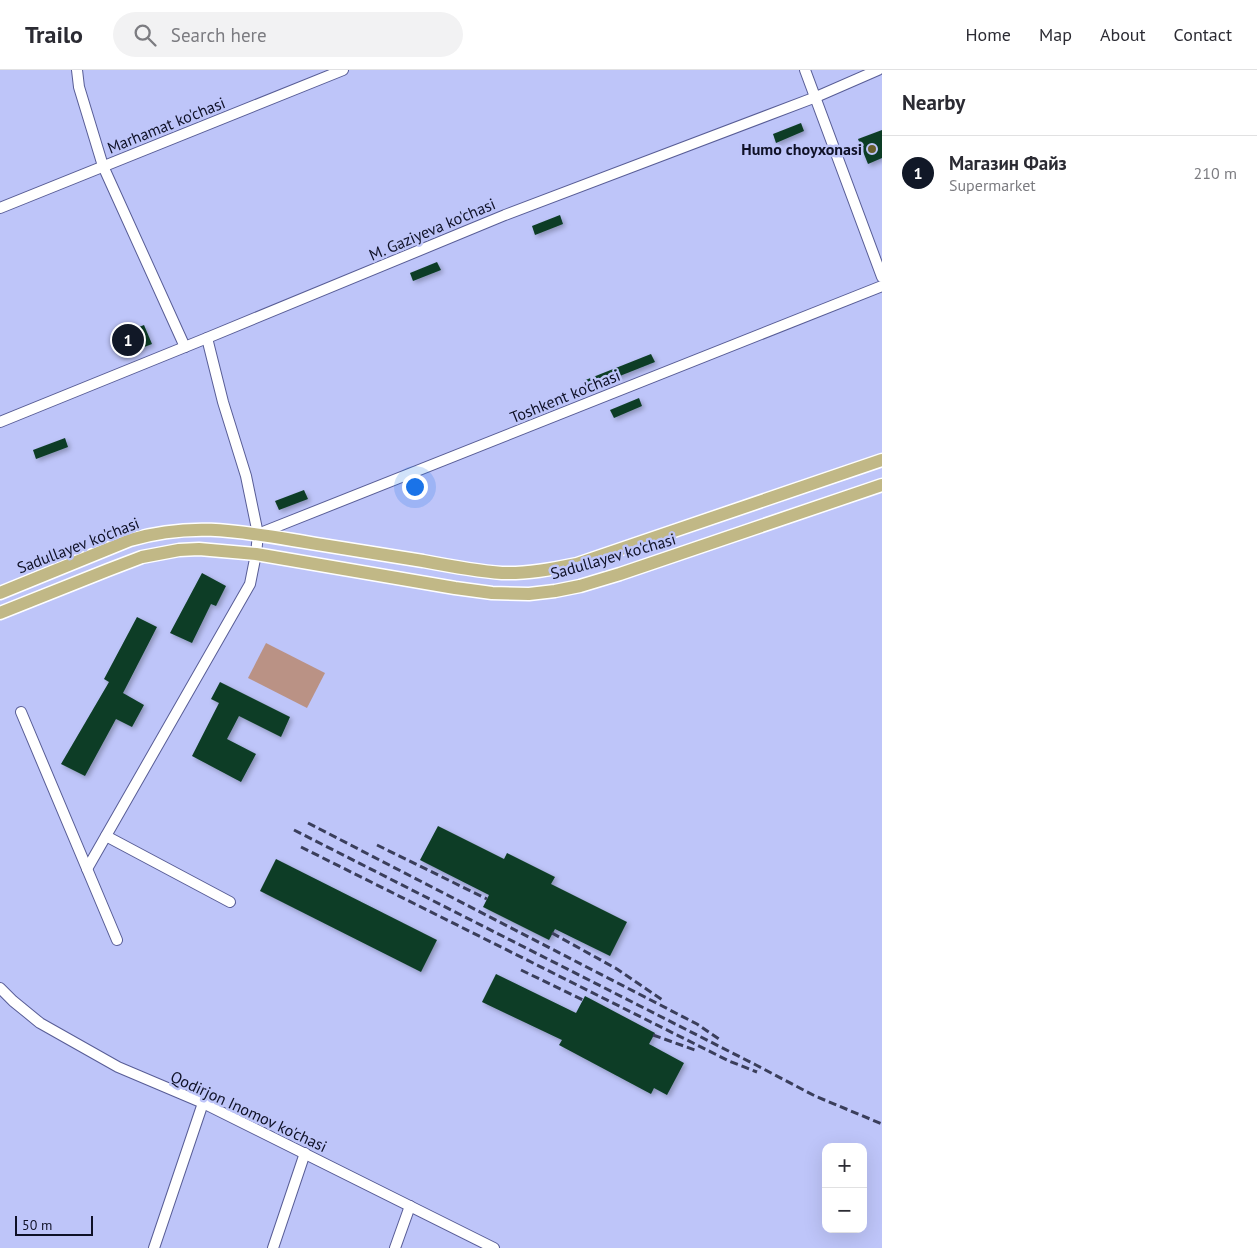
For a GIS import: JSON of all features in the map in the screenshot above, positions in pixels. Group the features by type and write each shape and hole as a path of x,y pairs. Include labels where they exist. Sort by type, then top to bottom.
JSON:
{"main road":[{"name":"Sadullayev ko'chasi","path":"0,593 112,546 147,534 203,529 258,534 503,573 540,571 577,564 882,460"},
{"name":"Sadullayev ko'chasi","path":"0,613 142,557 180,550 199,549 256,554 455,588 529,594 555,591 620,574 882,485"}],"street":[{"path":"77,70 79,86 103,166 185,347"},
{"name":"Marhamat ko'chasi","path":"0,208 343,70"},
{"path":"805,70 882,276"},
{"name":"M. Gaziyeva ko'chasi","path":"0,422 505,215 816,97 878,70"},
{"name":"Toshkent ko'chasi","path":"258,534 882,286"},
{"path":"88,869 250,584 258,534 246,476 223,402 207,338"},
{"path":"21,712 117,940"},
{"path":"106,836 230,902"},
{"name":"Qodirjon Inomov ko'chasi","path":"0,988 40,1023 118,1067 203,1103 494,1248"},
{"path":"154,1248 203,1103"},
{"path":"273,1248 305,1153"},
{"path":"396,1248 410,1206"}],"shaded area":[{"path":"266,643 325,673 307,708 248,678"}],"building":[{"path":"801,123 804,131 776,143 773,134"},
{"name":"Humo choyxonasi","path":"882,130 882,158 868,164 858,139"},
{"path":"560,215 563,224 535,235 532,226"},
{"path":"437,262 441,270 413,281 410,273"},
{"path":"144,325 152,344 121,356 115,337"},
{"path":"651,354 655,362 587,389 583,381"},
{"path":"639,398 642,406 614,418 610,410"},
{"path":"65,438 68,447 36,459 33,450"},
{"path":"304,490 308,499 279,510 275,501"},
{"path":"202,573 226,586 216,606 211,604 192,643 170,633"},
{"path":"137,617 157,627 123,693 144,705 132,727 116,719 85,776 61,764 109,682 104,679"},
{"path":"220,682 290,717 281,737 239,716 227,739 256,754 241,782 192,756 219,703 211,699"},
{"path":"438,826 504,859 507,853 555,877 551,884 627,922 610,956 555,929 549,940 483,907 489,895 420,860"},
{"path":"276,859 437,940 421,972 260,891"},
{"path":"496,974 576,1013 585,996 655,1033 649,1044 684,1063 667,1095 654,1088 651,1094 559,1045 562,1040 482,1002"}],"railway":[{"path":"308,823 697,1024 719,1039"},
{"path":"294,830 815,1096 882,1124"},
{"path":"377,845 487,899"},
{"path":"301,847 729,1061 757,1072"},
{"path":"552,933 617,969 664,1001"},
{"path":"521,970 583,1000"},
{"path":"653,1035 695,1050"}],"place":[{"name":"Humo choyxonasi","path":"872,149"},
{"name":"Магазин Файз","path":"128,340"}]}
